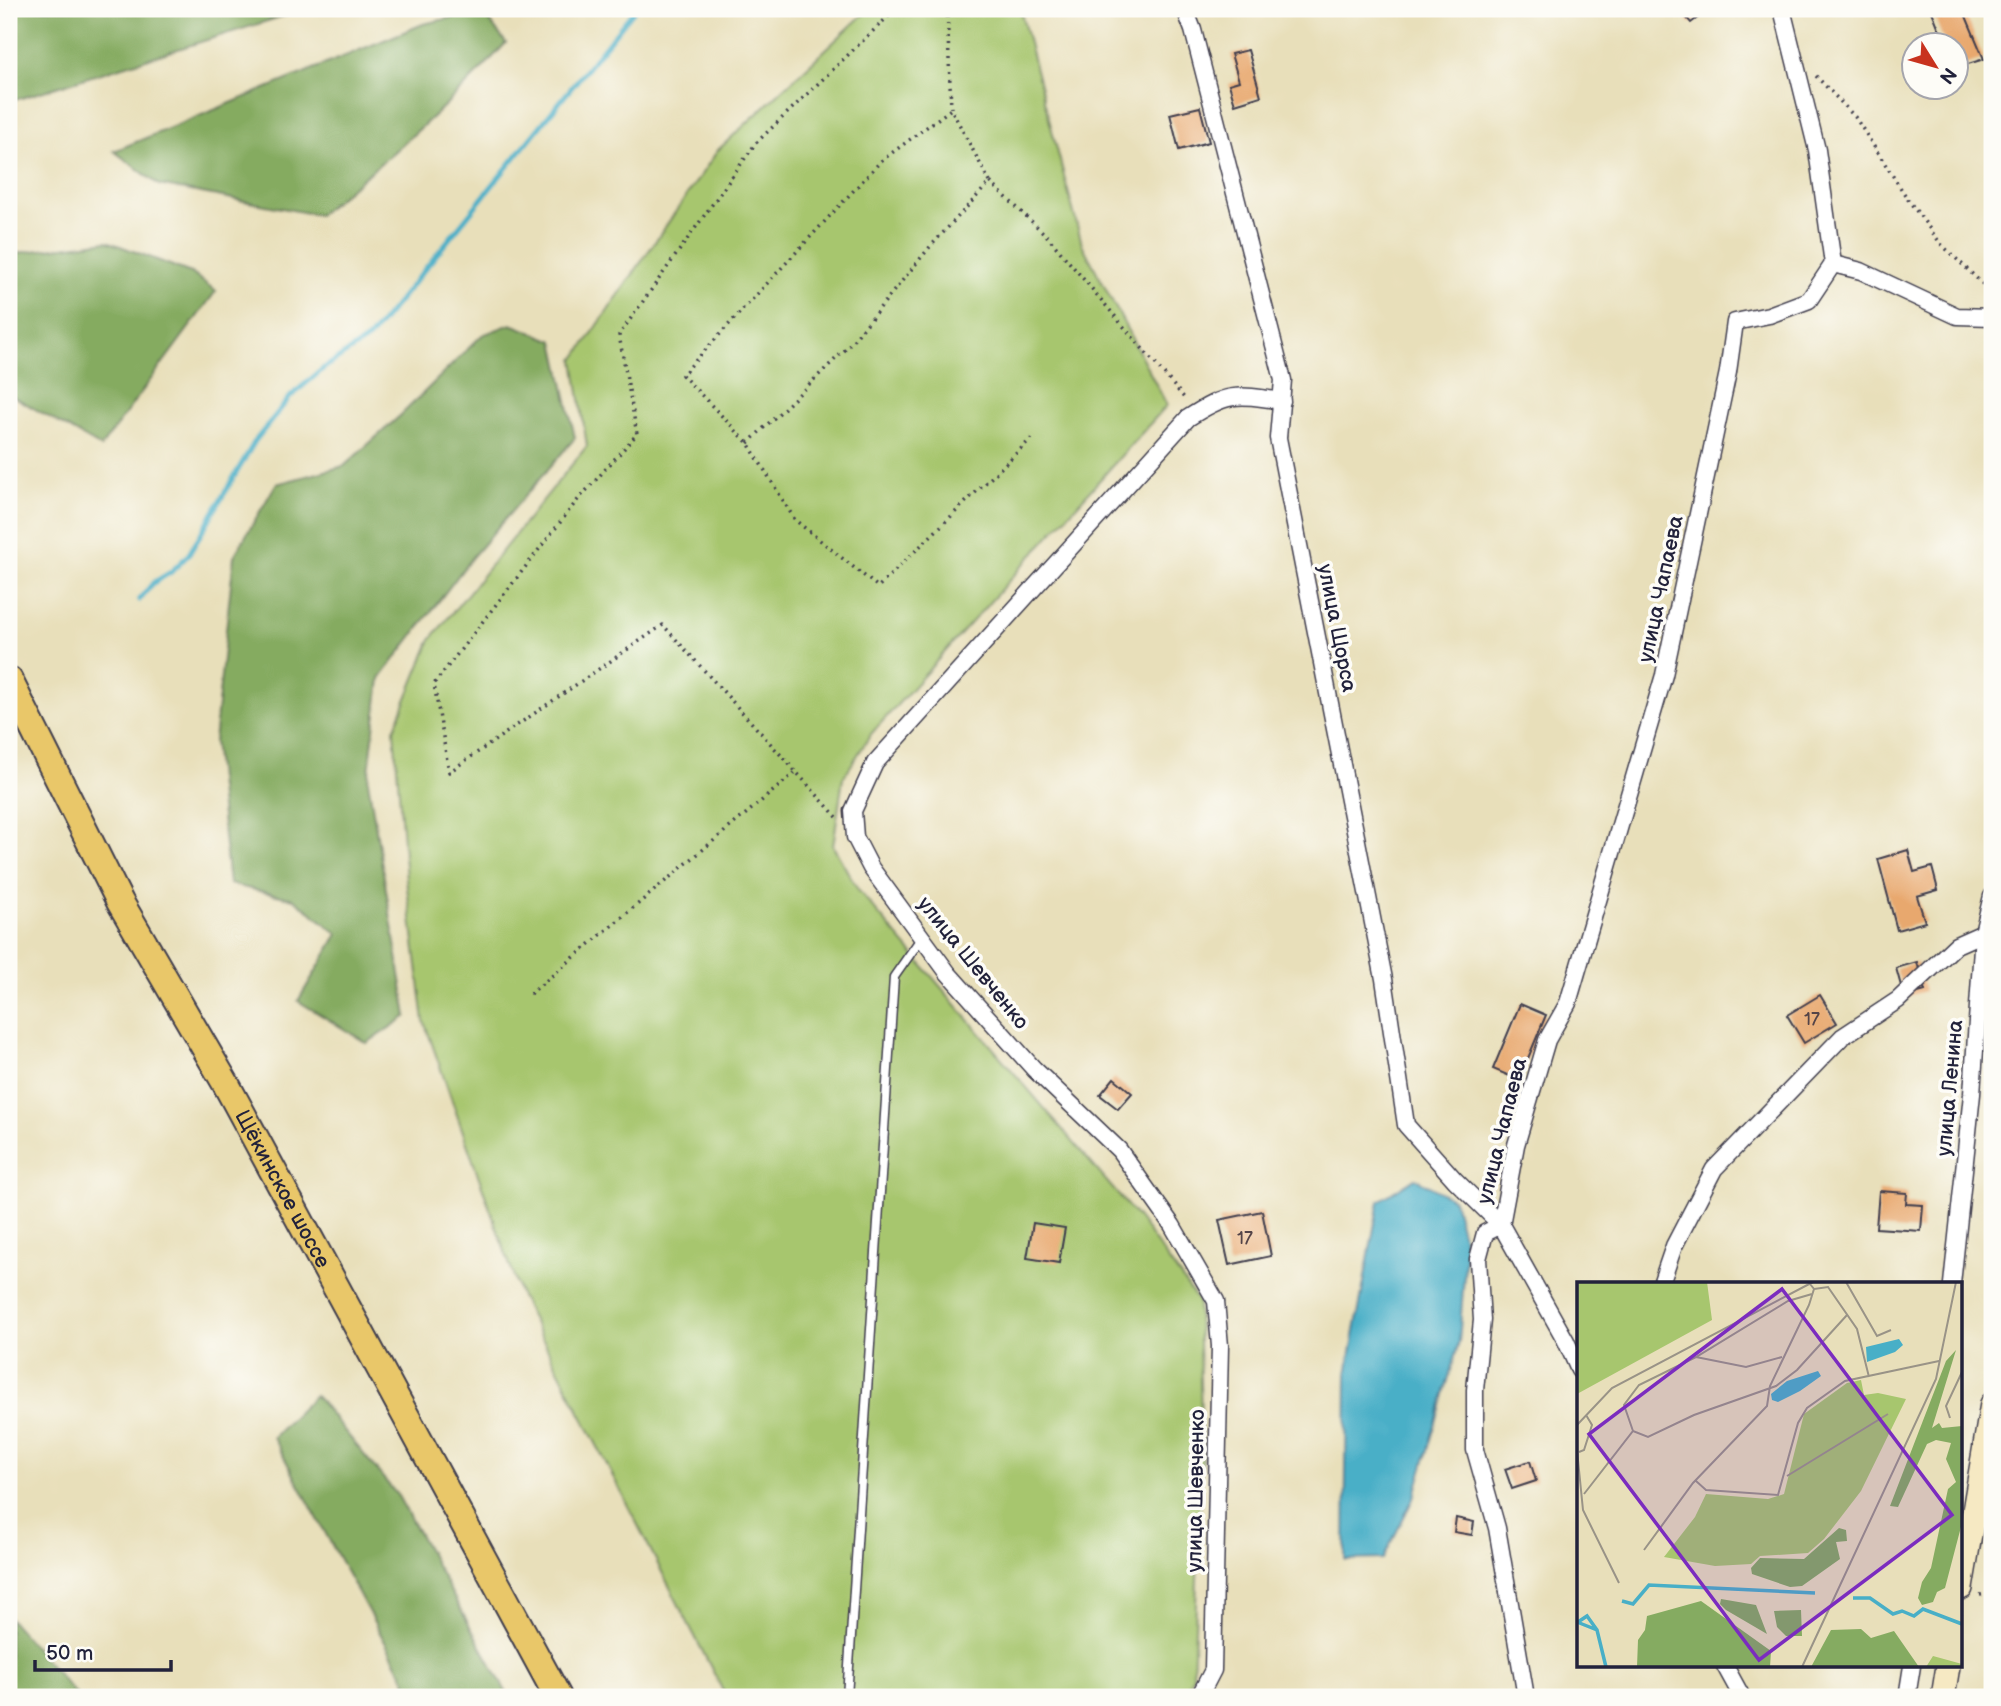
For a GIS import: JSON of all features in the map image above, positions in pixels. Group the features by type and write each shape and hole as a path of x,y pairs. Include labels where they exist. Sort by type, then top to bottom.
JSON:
{"main road":[{"name":"Щёкинское шоссе","path":"9,680 120,902 226,1084 558,1697"},
{"path":"1962,1582 1992,1404"},
{"path":"1943,1697 1948,1668"}],"street":[{"name":"улица Щорса","path":"1185,9 1194,30 1283,380 1279,438 1384,979 1406,1125 1455,1180 1501,1225"},
{"path":"1782,9 1817,150 1833,264 1861,271 1957,316 1992,317"},
{"name":"улица Чапаева","path":"1501,1225 1520,1132 1547,1040 1568,1003 1664,675 1728,372 1735,322 1769,315 1809,300 1833,264"},
{"path":"855,837 853,811 875,763 1188,418 1214,401 1243,395 1282,401"},
{"name":"улица Шевченко","path":"855,837 871,868 948,973 1034,1069 1119,1150 1172,1225 1216,1301 1220,1346 1213,1670 1199,1697"},
{"name":"улица Ленина","path":"1952,1282 1972,1094 1983,933 1992,896"},
{"path":"1662,1282 1674,1246 1714,1169 1842,1037 1898,1000 1956,945 1983,933"},
{"path":"1526,1697 1497,1528 1475,1450 1475,1390 1482,1320 1478,1259 1485,1233 1501,1225 1577,1366"},
{"path":"1726,1668 1742,1697"},
{"path":"1907,1697 1912,1668"}],"lane":[{"path":"847,1697 894,977 922,937"}],"path":[{"path":"855,837 663,625 449,772 434,684 576,502 637,434 619,335 756,143 896,9"},
{"path":"947,9 951,108 990,182 1047,236 1197,413"},
{"path":"1793,52 1855,117 1909,201 1941,244 1992,293"},
{"path":"951,108 881,161 682,375 748,443 795,520 878,587 1035,435"},
{"path":"748,443 847,348 929,248 990,182"},
{"path":"530,994 796,772"}],"green space":[{"path":"9,9 306,9 9,102"},
{"path":"869,9 1020,9 1082,244 1167,405 871,734 843,778 833,846 858,890 1138,1218 1198,1301 1202,1461 1193,1676 1183,1697 726,1697 521,1297 424,1021 406,879 394,730 431,639 587,446 574,360 718,150"},
{"path":"482,11 506,43 415,133 318,215 159,185 114,151 423,24"},
{"path":"107,241 191,273 216,291 101,447 9,394 9,264 18,253"},
{"path":"511,324 554,341 575,438 473,556 380,679 368,781 407,1016 367,1043 298,1001 338,934 294,899 229,884 214,741 234,556 276,484 344,466 402,414 482,335"},
{"path":"315,1395 398,1496 509,1697 415,1697 273,1437"},
{"path":"9,1618 78,1697 9,1697"}],"water":[{"path":"1415,1178 1454,1200 1466,1249 1459,1342 1415,1495 1383,1559 1345,1560 1347,1374 1379,1201"}],"building":[{"path":"1679,9 1709,9 1691,23"},
{"path":"1931,9 1963,9 1984,59 1969,64 1969,32 1940,32"},
{"path":"1248,50 1261,96 1235,104 1229,84 1239,81 1231,54"},
{"path":"1200,107 1209,142 1179,150 1170,114"},
{"path":"1908,850 1914,872 1932,867 1938,890 1917,896 1925,922 1897,930 1878,859"},
{"path":"1917,962 1925,991 1904,997 1896,968"},
{"path":"1820,995 1837,1023 1804,1043 1787,1015"},
{"path":"1520,1004 1546,1015 1519,1080 1493,1069"},
{"path":"1114,1078 1132,1093 1118,1109 1100,1095"},
{"path":"1879,1191 1907,1193 1906,1204 1923,1205 1921,1231 1876,1228"},
{"path":"1262,1211 1271,1256 1229,1265 1219,1220"},
{"path":"1033,1223 1065,1228 1059,1263 1027,1258"},
{"path":"1530,1461 1536,1481 1512,1489 1505,1469"},
{"path":"1456,1518 1474,1522 1472,1535 1454,1532"}],"waterway":[{"path":"139,600 153,583 171,572 189,554 255,441 291,396 324,368 369,338 635,9"}]}
